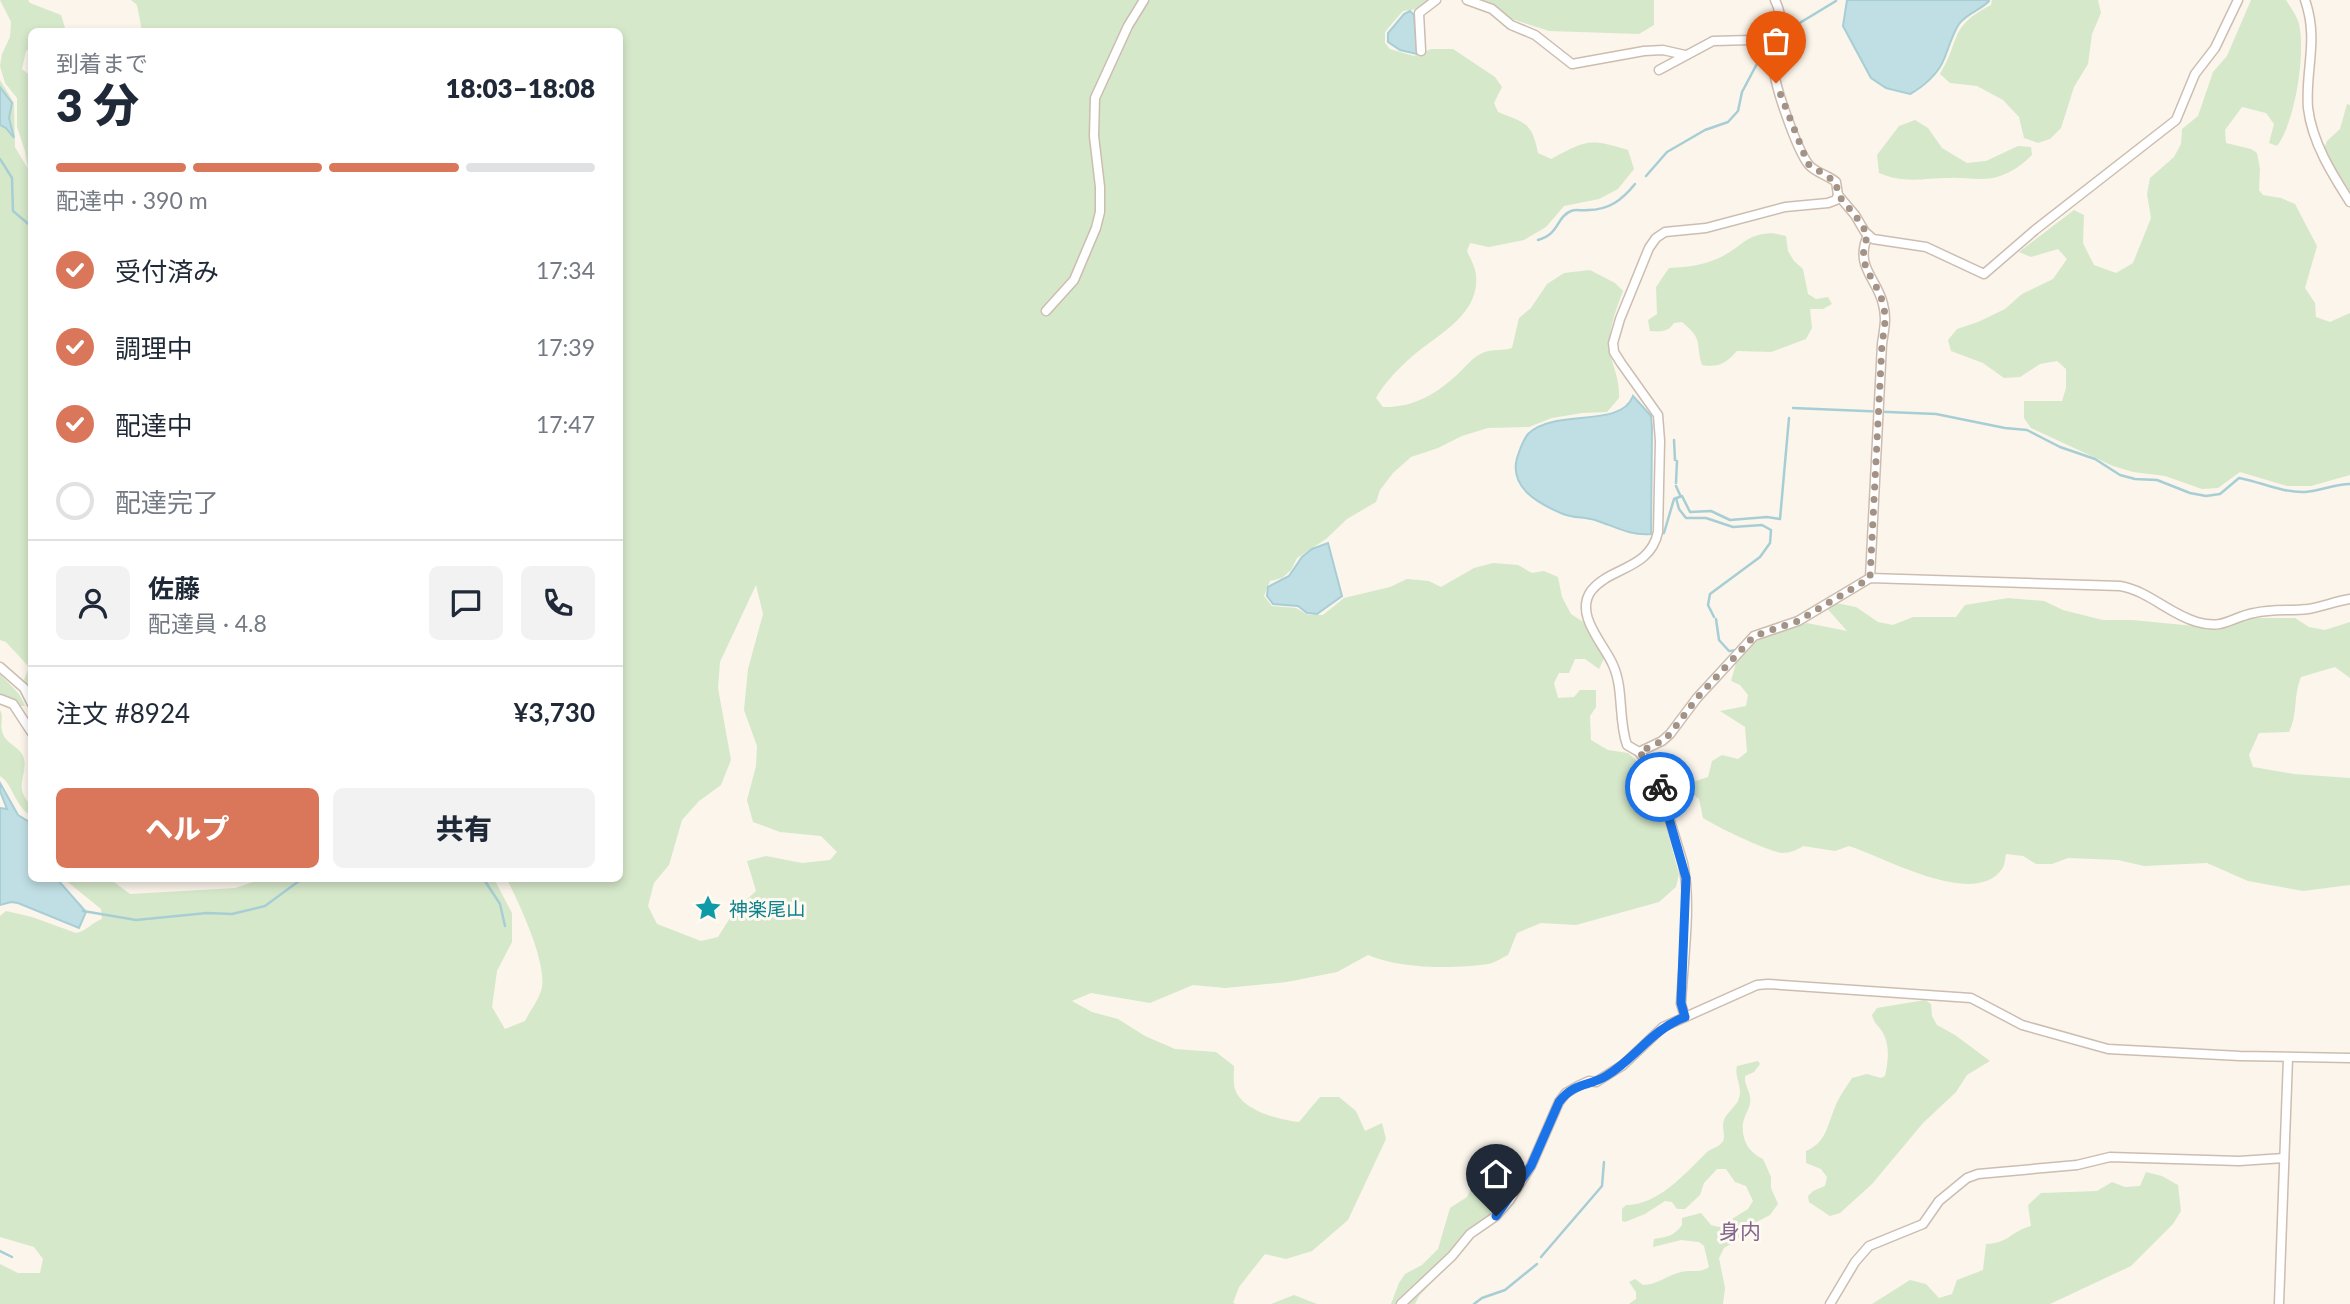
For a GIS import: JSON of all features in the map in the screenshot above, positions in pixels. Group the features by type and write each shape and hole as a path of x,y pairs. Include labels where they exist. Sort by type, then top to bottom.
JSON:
{"street":[{"path":"1046,311 1074,280 1096,228 1100,212 1100,187 1094,136 1095,98 1128,26 1144,0"},
{"path":"1421,51 1419,13 1436,0"},
{"path":"1467,0 1492,9 1511,25 1535,35 1572,64"},
{"path":"1775,0 1782,22 1774,63 1776,83 1808,164 1836,182 1838,195 1873,239 1926,247 1984,274 2035,230 2086,193 2176,120 2195,74 2215,48 2238,0"},
{"path":"2305,0 2313,41 2308,108 2311,123 2317,143 2350,202"},
{"path":"1659,70 1713,41 1751,40 1782,31"},
{"path":"1560,66 1644,51 1663,50 1685,55"},
{"path":"1685,1017 1681,1003 1686,878 1655,772 1639,752 1627,745 1624,737 1614,666 1591,626 1586,607 1592,591 1648,553 1656,542 1658,532 1658,415 1614,352 1617,326 1642,263 1660,234 1719,225 1785,207 1828,204 1836,200 1838,195"},
{"path":"1868,235 1864,246 1865,266 1883,302 1886,328 1882,344 1870,578"},
{"path":"1639,752 1670,734 1697,698 1754,636 1798,621 1870,578 2120,586 2142,592 2189,619 2214,625 2226,624 2257,612 2306,609 2350,599"},
{"path":"0,667 24,688 28,696"},
{"path":"0,699 13,704 28,727"},
{"path":"1401,1304 1452,1256 1471,1234 1496,1216 1508,1201 1531,1166 1559,1102 1566,1093 1609,1074 1663,1027 1738,992 1768,984 1971,998 2022,1025 2108,1049 2288,1058 2350,1058"},
{"path":"2278,1304 2288,1058"},
{"path":"1830,1304 1855,1262 1870,1246 1923,1224 1939,1200 1967,1178 1978,1174 2065,1166 2110,1157 2239,1161 2284,1158"}],"green space":[{"path":"0,0 28,0 61,15 65,28 28,28 28,50 22,69 28,74 28,169 17,127 17,98 5,83 0,66 10,37 11,22"},
{"path":"131,0 1430,0 1418,9 1403,11 1385,32 1385,43 1390,49 1414,56 1431,49 1453,49 1495,77 1502,87 1494,103 1498,112 1526,125 1533,135 1538,153 1551,159 1588,143 1605,144 1628,150 1634,169 1618,189 1599,199 1564,206 1546,227 1524,240 1489,247 1470,243 1467,251 1474,266 1475,290 1463,315 1398,369 1376,398 1383,407 1415,402 1443,386 1481,353 1512,348 1519,318 1531,308 1547,284 1564,273 1590,270 1615,283 1623,291 1610,335 1619,398 1607,412 1552,418 1529,427 1488,428 1411,457 1393,473 1380,490 1376,502 1347,519 1326,539 1297,558 1291,570 1282,578 1270,581 1264,596 1272,606 1296,608 1308,615 1323,615 1344,598 1390,587 1407,579 1429,581 1441,587 1474,568 1493,563 1518,565 1532,573 1544,571 1558,577 1562,597 1571,614 1583,622 1604,658 1599,669 1585,659 1575,659 1569,673 1559,673 1554,683 1558,698 1574,697 1580,690 1596,690 1596,707 1590,716 1591,740 1608,750 1628,753 1647,770 1658,795 1679,874 1676,887 1659,902 1576,925 1541,923 1517,933 1508,955 1488,964 1427,967 1395,963 1368,955 1337,972 1287,982 1225,988 1193,985 1150,1003 1091,993 1072,1001 1092,1012 1118,1019 1145,1036 1175,1049 1216,1052 1234,1066 1234,1087 1239,1097 1262,1113 1299,1122 1320,1097 1339,1097 1356,1111 1365,1131 1382,1123 1386,1139 1348,1220 1312,1251 1286,1259 1265,1254 1239,1287 1233,1303 1236,1304 0,1304 0,1264 18,1273 40,1273 43,1259 34,1247 0,1237 0,916 6,911 76,933 102,919 101,909 68,882 114,882 130,894 235,888 253,882 496,882 512,913 512,942 497,971 492,1007 505,1029 525,1021 542,987 536,947 508,882 623,882 623,28 141,28 137,5","holes":["756,585 763,614 748,669 744,710 757,746 756,766 747,800 753,822 780,832 821,836 837,852 830,860 802,863 766,856 747,861 756,891 735,910 718,937 701,941 657,924 648,906 654,883 669,865 682,820 699,801 721,785 731,760 718,688 720,662"]},
{"path":"1480,0 1654,0 1654,25 1639,34 1549,31 1512,19"},
{"path":"1992,0 2098,0 2101,13 2092,34 2088,64 2074,87 2061,128 2050,139 2038,143 2024,138 2019,117 2003,100 1977,86 1950,83 1940,74 1957,35 1968,20 1991,5"},
{"path":"2251,0 2286,0 2299,24 2300,69 2294,105 2277,146 2269,143 2274,124 2266,113 2242,107 2225,130 2226,143 2257,153 2260,169 2259,190 2263,195 2295,204 2317,246 2305,288 2315,303 2316,317 2330,322 2350,313 2350,475 2311,486 2287,486 2240,472 2218,488 2202,489 2165,476 2133,472 2113,466 2031,428 2024,418 2024,401 2062,401 2066,388 2066,369 2057,361 2040,364 2020,377 2004,378 1983,363 1951,351 1948,340 1957,329 2005,309 2022,294 2053,279 2067,259 2058,249 2031,257 2019,252 2074,210 2084,215 2083,243 2094,265 2116,273 2133,263 2151,218 2147,194 2150,178 2174,157 2181,144 2182,129 2198,116 2213,72 2227,56"},
{"path":"0,80 14,103 15,147 28,169 28,666 6,642 0,640"},
{"path":"2347,104 2350,105 2350,195 2324,148 2327,141 2340,129"},
{"path":"1915,120 1928,128 1942,148 1967,163 1986,161 2018,146 2031,147 2032,155 2009,172 1987,179 1906,179 1879,173 1877,155 1899,126"},
{"path":"1772,233 1786,236 1788,251 1803,269 1808,294 1816,299 1828,297 1832,304 1823,309 1810,309 1812,328 1806,339 1771,352 1737,351 1722,364 1708,366 1702,365 1696,337 1682,322 1674,323 1664,331 1650,331 1648,320 1657,314 1656,287 1669,268 1710,262 1750,238"},
{"path":"2008,598 2044,601 2063,610 2103,620 2215,628 2230,627 2249,618 2295,618 2309,627 2325,630 2350,622 2350,678 2335,667 2301,677 2289,732 2259,733 2249,755 2253,767 2294,774 2350,778 2350,885 2303,891 2248,881 2207,863 2144,866 2118,860 2068,858 2052,864 2036,864 2023,856 2006,854 2002,869 1989,880 1971,884 1951,882 1905,869 1849,846 1835,851 1803,846 1782,853 1742,838 1703,818 1699,799 1689,791 1693,782 1708,777 1712,761 1722,755 1738,759 1747,752 1745,727 1720,711 1746,706 1748,695 1740,685 1731,681 1736,663 1757,641 1786,628 1807,623 1847,631 1824,605 1836,603 1856,607 1878,622 1893,625 1913,617 1956,617 1965,605"},
{"path":"28,670 28,686 24,680"},
{"path":"0,674 19,694 25,706 19,706 0,694"},
{"path":"0,710 4,735 21,752 24,760 22,790 28,803 28,814 0,776"},
{"path":"1925,1000 1931,1004 1932,1016 1937,1025 1990,1061 1967,1075 1956,1092 1923,1123 1872,1184 1840,1213 1830,1216 1809,1202 1808,1196 1825,1186 1827,1177 1821,1169 1806,1163 1806,1151 1822,1139 1837,1103 1852,1078 1867,1074 1881,1078 1885,1076 1887,1045 1872,1015 1877,1008"},
{"path":"1758,1061 1760,1064 1754,1072 1745,1076 1750,1099 1743,1123 1743,1135 1750,1149 1763,1159 1778,1204 1770,1215 1747,1227 1736,1241 1724,1248 1719,1258 1725,1288 1723,1304 1629,1304 1636,1299 1636,1292 1629,1282 1635,1279 1648,1285 1681,1272 1709,1267 1704,1246 1699,1242 1681,1240 1653,1247 1654,1239 1676,1232 1682,1225 1682,1218 1701,1213 1711,1225 1719,1227 1748,1209 1753,1201 1746,1186 1735,1182 1726,1169 1717,1169 1704,1183 1700,1195 1685,1209 1677,1209 1672,1202 1665,1201 1645,1214 1622,1221 1622,1209 1626,1205 1638,1204 1660,1194 1708,1151 1721,1143 1724,1139 1724,1120 1740,1094 1737,1066"},
{"path":"2146,1172 2162,1176 2178,1185 2181,1211 2173,1224 2131,1266 2050,1304 1872,1304 1910,1280 1926,1284 1939,1298 1952,1294 1957,1280 1983,1270 1986,1244 2000,1242 2031,1226 2028,1205 2041,1193 2097,1191 2112,1182 2125,1187 2140,1186"},
{"path":"1509,1179 1513,1187 1502,1202 1419,1296 1415,1304 1391,1304 1405,1274 1422,1265 1438,1249 1450,1208 1467,1197 1473,1185 1482,1182 1495,1184"},
{"path":"1294,1295 1317,1304 1271,1304"}],"water":[{"path":"1847,0 1989,1 1959,24 1942,64 1925,84 1910,94 1886,88 1871,78 1843,26"},
{"path":"1410,11 1414,15 1417,54 1400,50 1388,42 1388,33 1404,14"},
{"path":"0,87 12,103 9,118 14,138 0,125"},
{"path":"1633,396 1651,416 1651,534 1629,532 1595,520 1563,514 1528,494 1517,478 1516,469 1520,449 1528,434 1539,426 1554,422 1615,412 1626,406"},
{"path":"1328,543 1342,596 1317,614 1307,613 1298,606 1273,604 1267,596 1268,587 1289,576 1302,557 1312,549"},
{"path":"0,783 18,815 28,821 28,882 60,882 86,912 79,928 18,903 0,905 0,808 7,809"}],"waterway":[{"path":"1788,30 1836,1"},
{"path":"1646,176 1667,152 1705,130 1728,122 1738,111 1742,92 1768,43 1775,38"},
{"path":"0,159 12,178 13,211 28,224"},
{"path":"1538,240 1550,234 1566,214 1573,210 1596,210 1609,206 1635,184"},
{"path":"1793,408 1936,414 2027,430 2060,447 2095,459 2120,475 2157,480 2190,493 2206,496 2220,494 2239,478 2297,492 2350,484"},
{"path":"1661,533 1664,533 1674,499 1682,496 1690,512 1711,511 1730,520 1767,517 1780,519 1789,418"},
{"path":"1674,440 1675,460"},
{"path":"1676,483 1677,461"},
{"path":"1676,486 1680,495"},
{"path":"1676,498 1679,509 1686,518 1706,518 1733,527 1762,525 1771,530 1770,543 1760,557 1710,594 1708,605 1714,617"},
{"path":"1716,619 1719,640 1729,651 1738,650"},
{"path":"83,911 136,920 207,913 232,914 265,906 298,882"},
{"path":"486,882 500,904 505,926"},
{"path":"1541,1257 1602,1186 1604,1162"},
{"path":"0,1251 12,1257"},
{"path":"1474,1304 1482,1298 1505,1290 1537,1264"}],"way so far":[{"path":"1660,787 1652,766 1639,752 1670,734 1697,698 1754,636 1798,621 1870,578 1882,344 1886,328 1883,302 1865,266 1864,246 1868,235 1838,195 1836,182 1808,164 1776,83"}],"place":[{"name":"神楽尾山","path":"708,908"}],"district":[{"name":"身内","path":"1740,1230"}],"route":[{"path":"1496,1216 1531,1166 1559,1102 1566,1093 1609,1074 1623,1065 1652,1035 1673,1021 1685,1017 1681,1003 1686,878 1660,787"}]}
